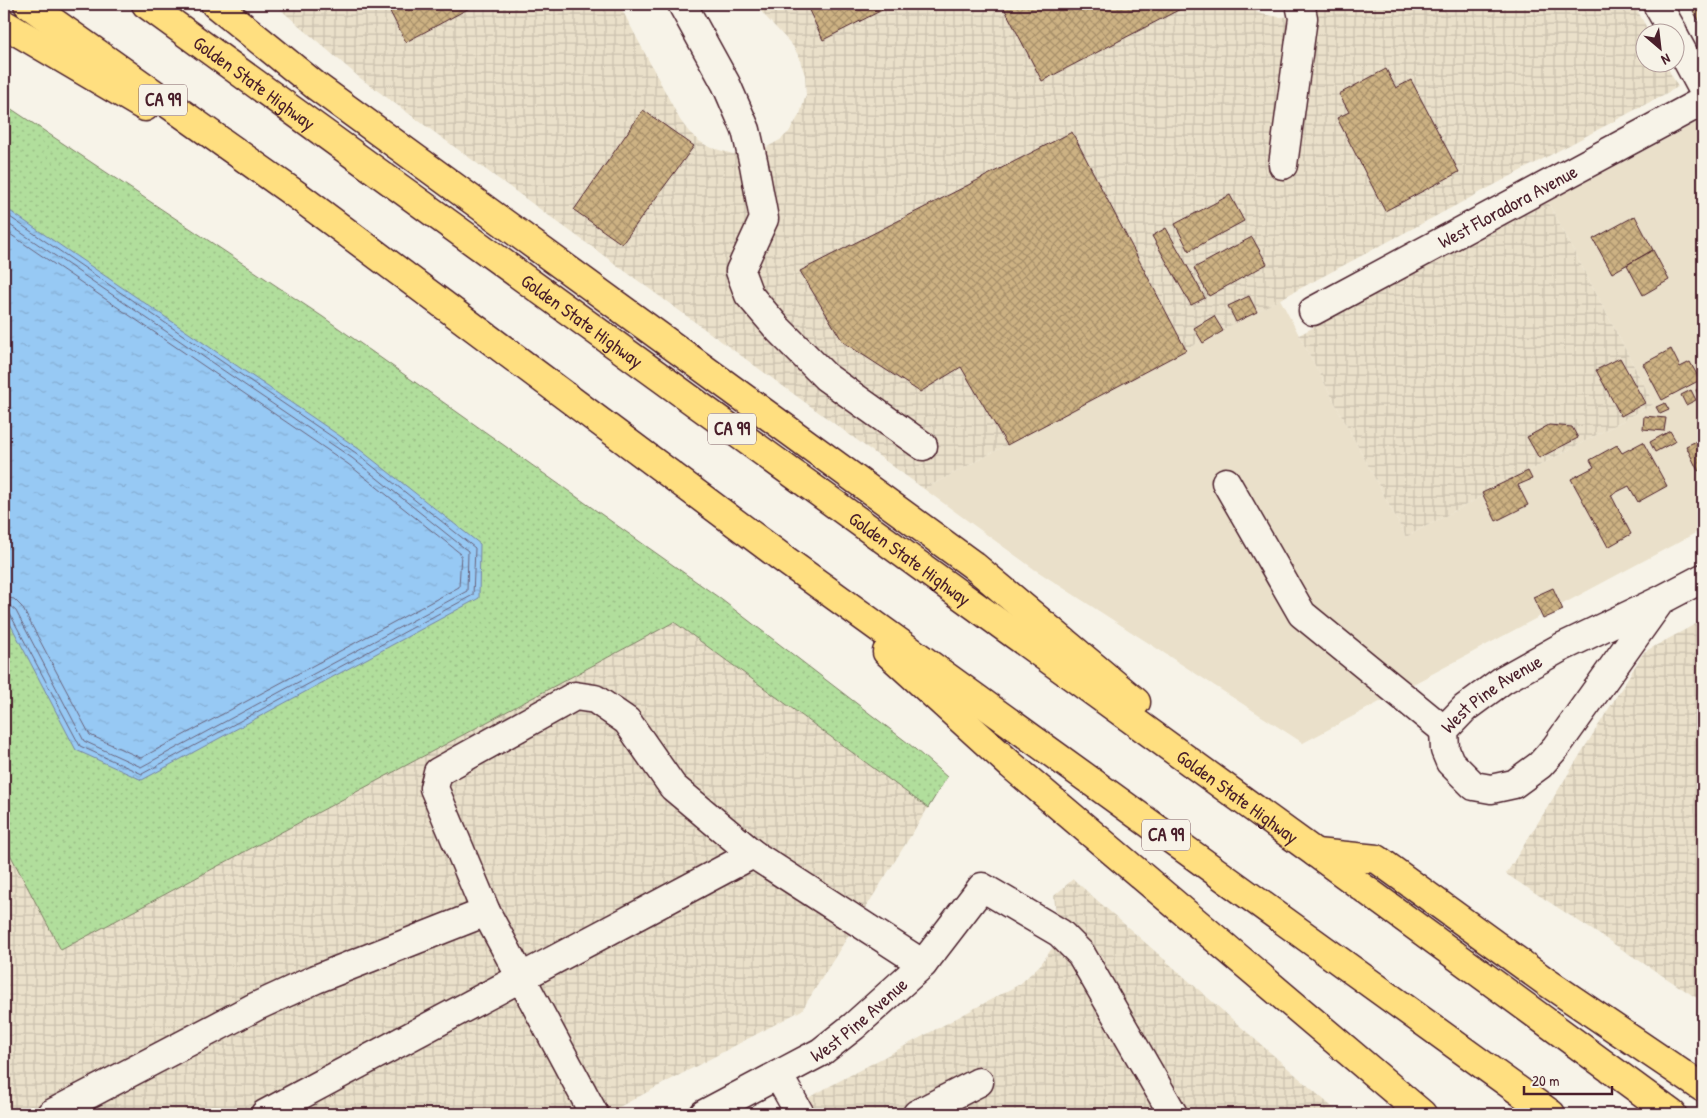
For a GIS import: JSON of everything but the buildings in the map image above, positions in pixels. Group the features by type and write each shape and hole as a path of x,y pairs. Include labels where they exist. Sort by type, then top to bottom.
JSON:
{"highway":[{"name":"CA 99","path":"28,4 298,196 781,558 1551,1114"},
{"name":"Golden State Highway","path":"146,4 1672,1114"},
{"path":"215,4 316,86 974,565 1317,854 1377,859 1545,981 1703,1088"},
{"path":"4,24 298,196"},
{"path":"781,558 1011,765 1422,1114"}],"street":[{"path":"1283,166 1303,18 1300,4"},
{"path":"1658,4 1668,22"},
{"path":"691,7 746,130 762,200 764,219 740,271 748,295 779,330 826,377 924,446"},
{"path":"1684,53 1703,90"},
{"name":"West Floradora Avenue","path":"1313,312 1703,101"},
{"path":"1226,482 1302,614 1444,730"},
{"name":"West Pine Avenue","path":"1661,600 1556,748 1540,765 1514,784 1491,789 1474,786 1450,762 1445,750 1444,730 1465,708 1503,680 1560,648 1703,578"},
{"path":"594,1114 486,912 434,788 438,772 575,696 595,699 626,721 673,787 753,854 923,964"},
{"path":"265,1114 753,854"},
{"name":"West Pine Avenue","path":"721,1110 778,1075 821,1052 854,1026 923,964 982,887 1060,933 1081,954 1173,1114"},
{"path":"51,1114 256,1007 316,979 486,912"},
{"path":"778,1075 800,1114"},
{"path":"917,1114 979,1082"}],"shaded area":[{"path":"274,4 619,4 680,120 689,132 709,147 733,154 757,151 780,140 789,132 800,114 806,95 805,75 798,55 792,45 754,4 1243,4 1261,14 1280,17 1297,16 1315,10 1323,4 1634,4 1644,22 1634,22 1634,72 1670,72 1678,87 924,489 360,78"},
{"path":"1703,119 1703,529 1303,743 1034,569 924,489 1280,299 1406,537 1654,404 1548,202"},
{"path":"1548,202 1654,404 1406,537 1299,335"},
{"path":"1703,620 1703,1002 1506,874 1644,652"},
{"path":"674,622 928,808 802,1010 606,1114 4,1114 4,843 61,950"},
{"path":"1073,879 1340,1114 778,1114 1020,984 1041,964 1055,944 1057,921 1054,896"}],"green space":[{"path":"4,104 323,317 718,597 908,743 947,777 928,808 674,622 61,950 4,843"}],"water":[{"path":"4,207 359,449 480,544 479,598 142,780 76,750 4,612"}]}
